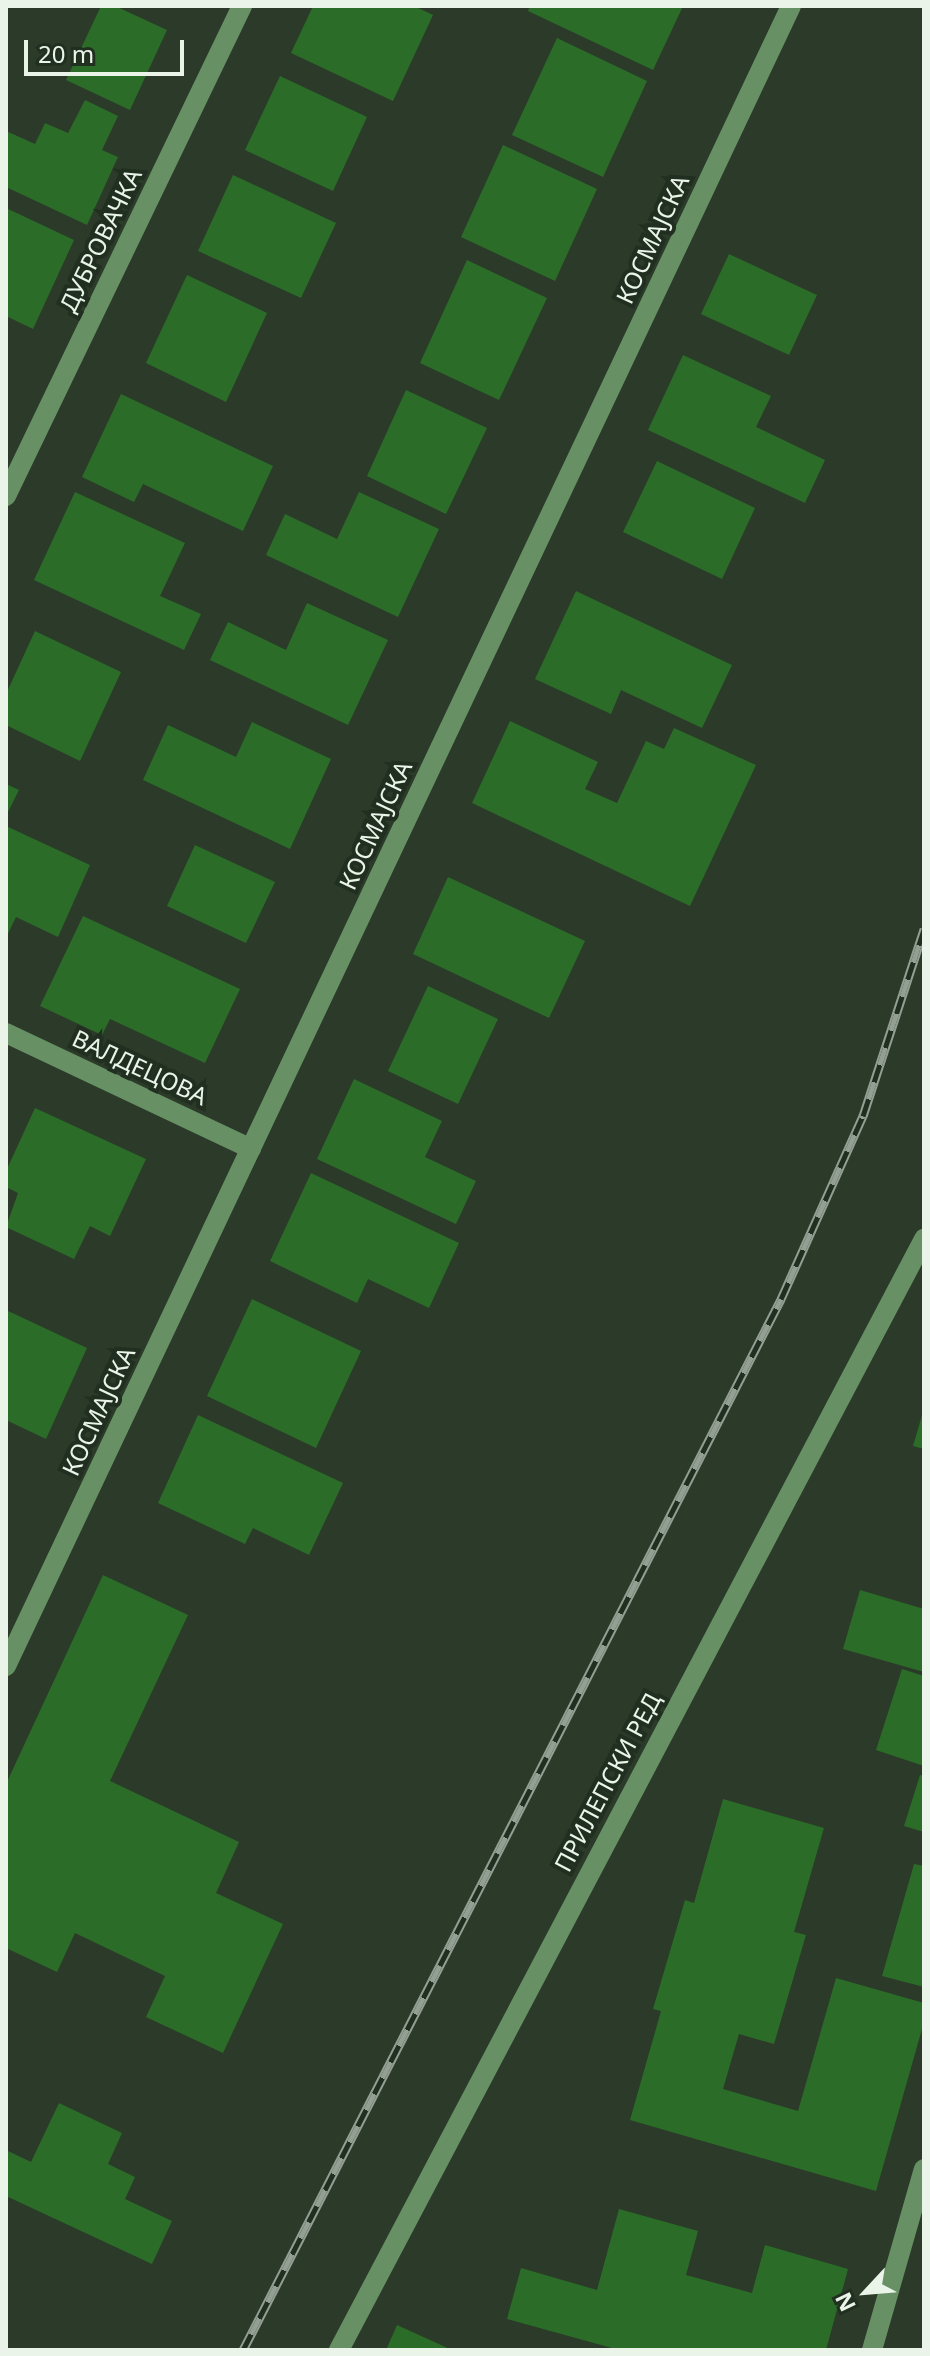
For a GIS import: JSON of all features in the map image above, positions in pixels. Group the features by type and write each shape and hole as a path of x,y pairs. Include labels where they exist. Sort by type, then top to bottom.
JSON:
{"street":[{"name":"ДУБРОВАЧКА","path":"6,496 242,6"},
{"name":"КОСМАЈСКА","path":"6,1666 791,6"},
{"name":"ВАЛДЕЦОВА","path":"6,1033 251,1149"},
{"name":"ПРИЛЕПСКИ РЕД","path":"339,2350 924,1239"},
{"path":"872,2350 924,2169"}],"building":[{"path":"101,6 115,6 167,30 130,110 66,80"},
{"path":"313,6 414,6 433,15 393,101 291,53"},
{"path":"530,6 683,6 653,70 528,11"},
{"path":"557,38 647,81 603,177 512,135"},
{"path":"280,76 367,117 333,191 245,150"},
{"path":"85,100 118,116 102,150 118,157 87,225 6,187 6,131 35,144 45,123 68,133"},
{"path":"503,145 597,189 555,281 461,237"},
{"path":"233,175 336,223 301,298 198,251"},
{"path":"6,208 74,240 33,329 6,316"},
{"path":"729,254 817,295 789,355 701,314"},
{"path":"467,260 547,298 499,400 420,363"},
{"path":"187,275 267,313 226,402 146,363"},
{"path":"683,355 771,396 756,427 825,460 805,503 648,430"},
{"path":"406,390 487,428 446,514 367,476"},
{"path":"121,394 273,466 243,531 143,484 134,502 82,477"},
{"path":"657,461 755,508 722,579 623,532"},
{"path":"75,492 185,543 160,596 201,614 184,650 34,580"},
{"path":"359,492 439,529 398,617 266,555 285,514 337,539"},
{"path":"576,591 732,665 702,728 621,690 611,714 535,679"},
{"path":"307,603 388,640 348,725 210,660 228,622 286,650"},
{"path":"35,631 121,672 80,761 6,725 6,694"},
{"path":"510,721 598,762 585,789 617,803 646,741 664,749 674,728 756,765 690,906 472,803"},
{"path":"252,722 331,759 290,849 143,780 168,725 236,757"},
{"path":"6,784 19,790 6,816"},
{"path":"6,826 90,865 58,937 16,917 6,938"},
{"path":"195,845 275,882 246,943 167,906"},
{"path":"448,877 585,941 549,1018 413,954"},
{"path":"83,916 240,989 205,1063 110,1019 102,1035 40,1006"},
{"path":"428,986 498,1019 458,1104 388,1071"},
{"path":"354,1079 442,1121 425,1157 476,1181 456,1224 317,1159"},
{"path":"35,1108 146,1159 110,1236 90,1226 74,1259 6,1227 18,1193 6,1187 6,1171"},
{"path":"311,1173 459,1243 429,1308 368,1279 357,1303 270,1261"},
{"path":"252,1299 361,1351 316,1448 207,1396"},
{"path":"6,1310 87,1348 46,1439 6,1420"},
{"path":"924,1412 924,1449 913,1446"},
{"path":"198,1415 343,1483 309,1555 253,1528 245,1544 158,1503"},
{"path":"103,1575 188,1615 110,1781 239,1842 216,1893 283,1924 223,2053 146,2017 165,1976 75,1933 57,1972 6,1948 6,1784"},
{"path":"860,1590 924,1609 924,1672 843,1649"},
{"path":"902,1669 924,1676 924,1766 876,1750"},
{"path":"920,1775 924,1776 924,1832 904,1826"},
{"path":"723,1799 824,1828 794,1932 806,1935 774,2044 739,2034 723,2089 798,2111 836,1978 924,2003 924,2022 876,2191 630,2120 661,2011 653,2009 685,1900 694,1903"},
{"path":"914,1864 924,1866 924,1987 882,1976"},
{"path":"59,2103 122,2133 108,2164 135,2177 125,2199 172,2221 152,2264 6,2196 6,2150 31,2162"},
{"path":"619,2209 698,2231 686,2275 752,2293 765,2245 848,2269 826,2350 619,2350 507,2319 521,2268 597,2290"},
{"path":"397,2325 452,2350 386,2350"}],"railway":[{"path":"243,2350 781,1299 863,1116 924,929"}]}
